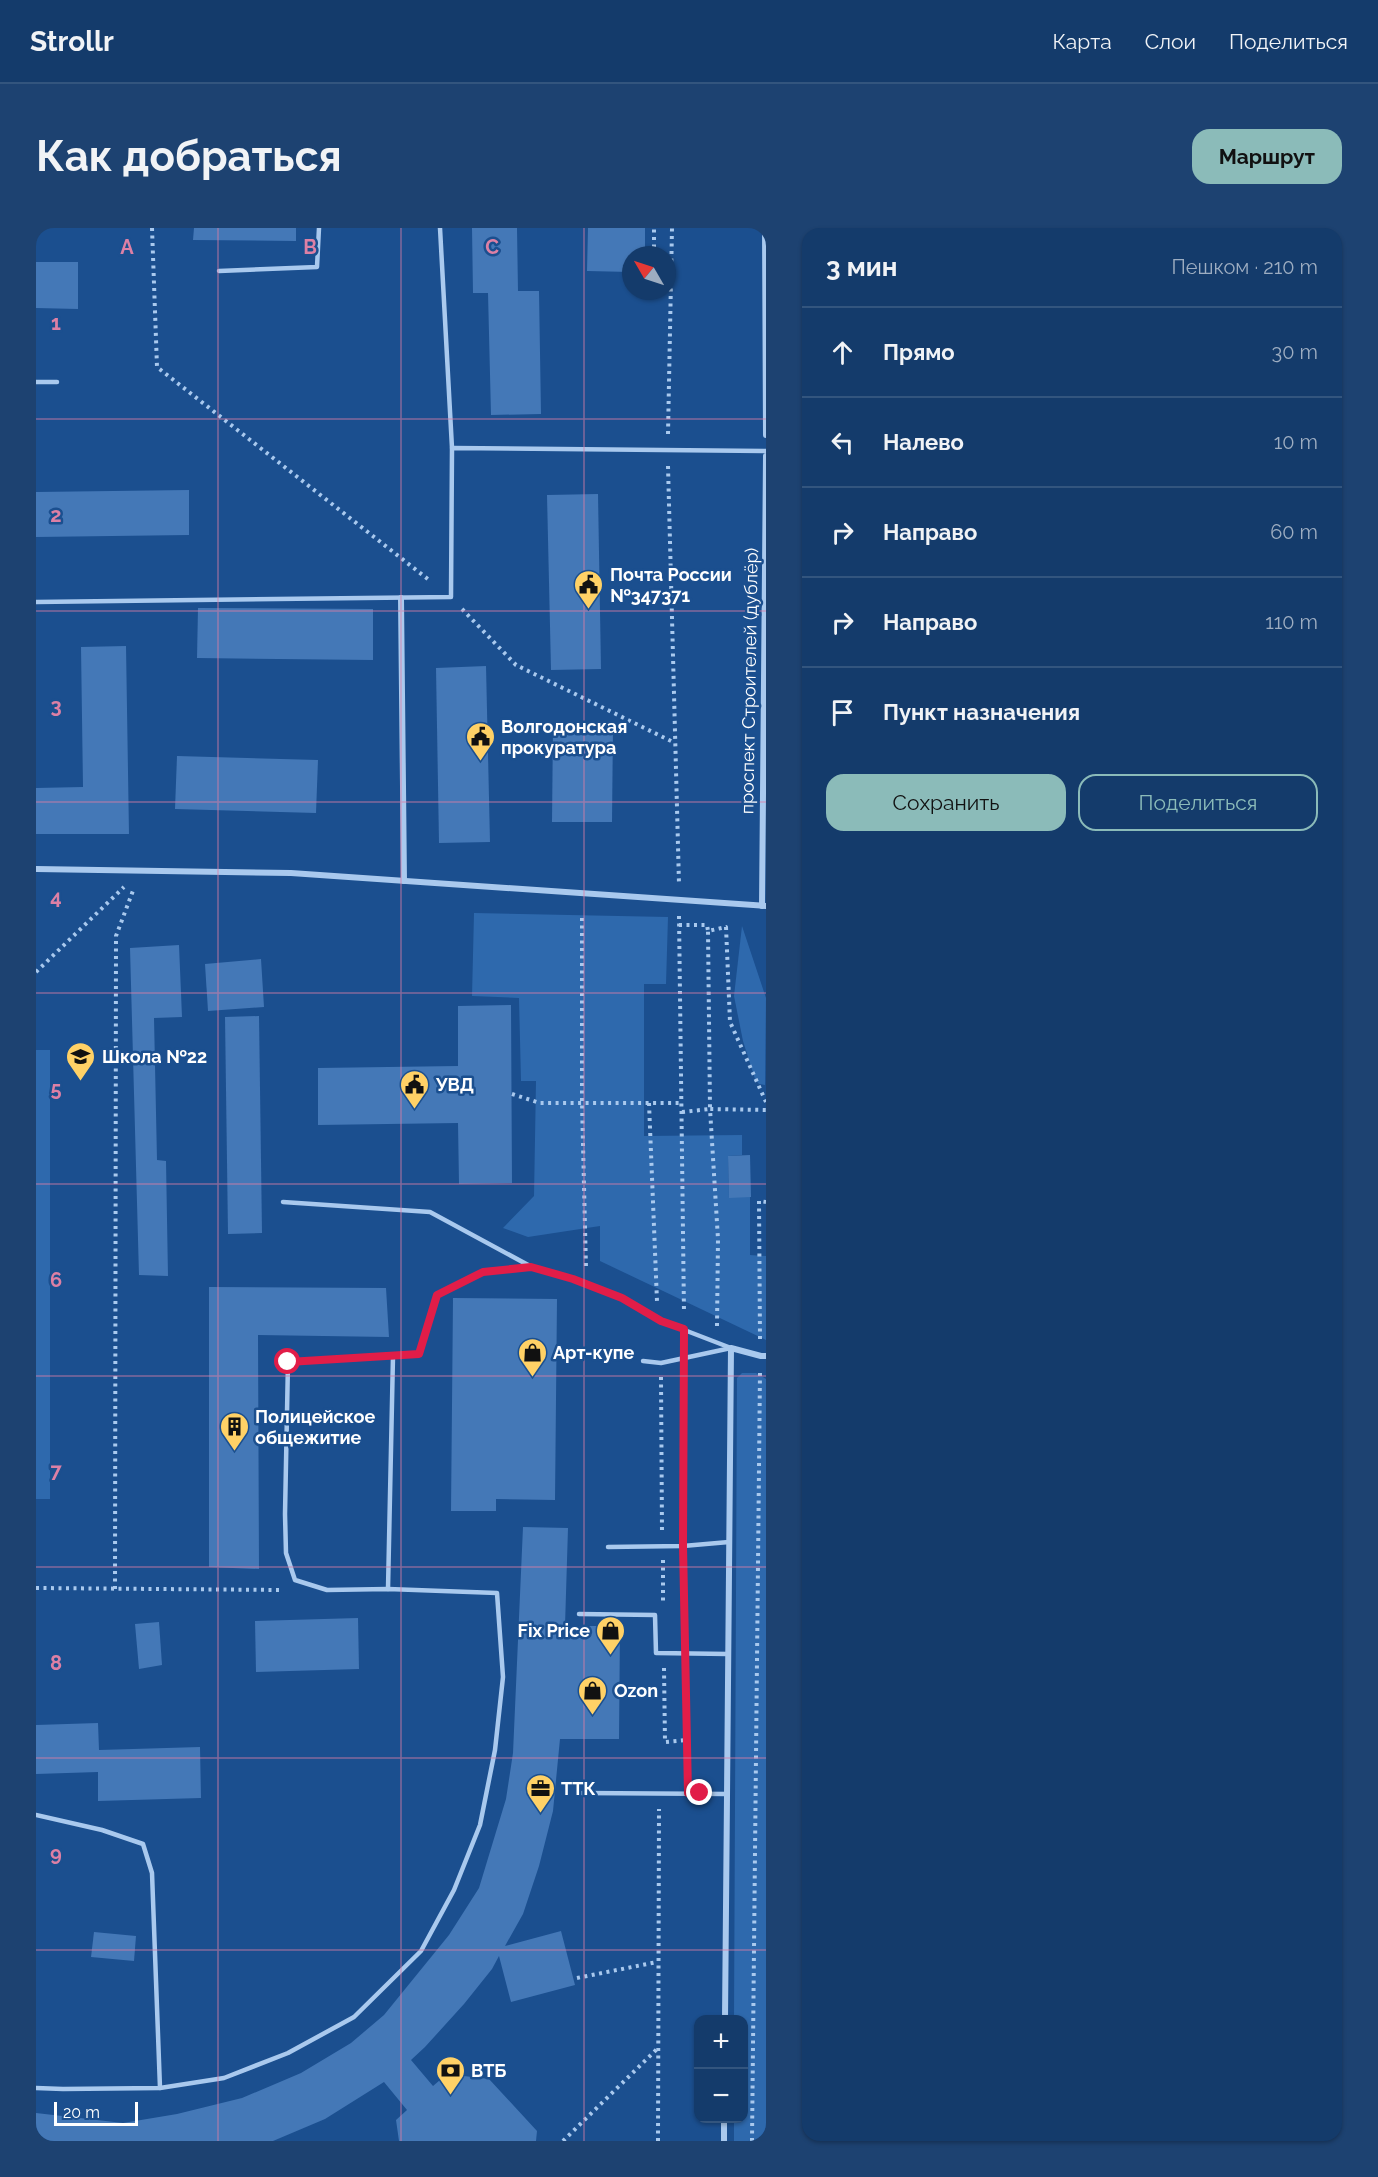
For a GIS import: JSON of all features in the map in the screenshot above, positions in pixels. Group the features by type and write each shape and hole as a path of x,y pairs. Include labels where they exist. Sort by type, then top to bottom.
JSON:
{"street":[{"path":"765,228 766,435"},
{"name":"проспект Строителей (дублёр)","path":"764,906 766,456"},
{"path":"401,598 404,881"},
{"path":"36,868 291,873 764,906"},
{"path":"725,2015 731,1348 763,1356"},
{"path":"724,2123 724,2141"}],"lane":[{"path":"219,271 317,267 319,228"},
{"path":"36,602 451,597 452,448 440,228"},
{"path":"36,382 57,382"},
{"path":"452,448 766,451"},
{"path":"283,1202 430,1212 531,1267 587,1284 622,1298 661,1321 731,1348"},
{"path":"36,2088 160,2088 224,2078 288,2054 354,2017 421,1950 454,1890 480,1825 495,1750 503,1677 497,1593 388,1588 327,1590 295,1580 286,1553 288,1362 419,1354 437,1295 483,1272 531,1267"},
{"path":"643,1361 661,1363 731,1348"},
{"path":"388,1588 393,1356"},
{"path":"609,1547 683,1546 729,1542"},
{"path":"579,1614 655,1615 656,1653 728,1654"},
{"path":"582,1793 727,1794"},
{"path":"36,1815 102,1830 143,1844 152,1873 160,2088"}],"path":[{"path":"152,228 156,367 451,597 516,664 675,742"},
{"path":"654,228 654,246"},
{"path":"671,246 672,228"},
{"path":"669,300 668,450 679,901 684,1329"},
{"path":"36,972 141,870"},
{"path":"116,1589 116,936 141,870"},
{"path":"582,918 582,1103 587,1284"},
{"path":"679,925 707,925 708,931 710,1109 718,1239 717,1342"},
{"path":"708,931 726,927 730,1022 766,1102"},
{"path":"512,1094 540,1103 681,1103"},
{"path":"649,1103 657,1306 661,1321"},
{"path":"682,1112 710,1109 766,1110"},
{"path":"752,2141 763,1356 759,1201 766,1202"},
{"path":"684,1358 683,1546 688,1793"},
{"path":"661,1363 663,1606"},
{"path":"36,1588 292,1590"},
{"path":"664,1653 665,1742 687,1740"},
{"path":"658,2141 657,1962 660,1806"},
{"path":"577,1978 657,1962"},
{"path":"563,2141 658,2048"}],"shaded area":[{"path":"474,913 668,917 666,984 644,984 644,1136 742,1135 742,1155 728,1156 729,1197 750,1197 750,1255 766,1256 766,1340 600,1261 600,1226 528,1237 503,1228 534,1196 536,1081 521,1081 519,998 472,996"},
{"path":"742,926 766,998 765,1085 759,1084 755,1079 743,1041 734,996"},
{"path":"36,1050 50,1050 50,1499 36,1499"},
{"path":"742,1373 756,1373 766,1379 766,2141 734,2141 734,2123 748,2123 748,2015 734,2015 737,1378"}],"building":[{"path":"194,228 296,228 296,241 193,240"},
{"path":"472,228 517,228 518,291 539,291 541,414 491,415 488,293 473,293"},
{"path":"588,228 645,228 645,246 622,246 622,272 587,271"},
{"path":"36,262 78,262 78,309 36,308"},
{"path":"189,490 189,535 36,537 36,492"},
{"path":"598,494 601,669 551,670 547,495"},
{"path":"198,608 373,609 373,660 197,658"},
{"path":"126,646 129,834 36,834 36,788 83,787 81,647"},
{"path":"486,666 490,842 439,843 436,668"},
{"path":"553,725 613,725 612,822 552,822"},
{"path":"177,756 318,760 316,813 175,809"},
{"path":"179,945 182,1017 154,1018 157,1160 166,1161 168,1276 139,1275 130,948"},
{"path":"261,959 264,1007 208,1011 205,964"},
{"name":"УВД","path":"511,1005 512,1183 459,1184 458,1123 318,1125 318,1068 458,1066 458,1006"},
{"path":"259,1016 262,1233 228,1234 225,1017"},
{"path":"750,1155 751,1197 729,1198 728,1156"},
{"name":"Полицейское общежитие","path":"209,1287 386,1288 389,1337 258,1335 259,1569 209,1567"},
{"path":"453,1298 557,1299 555,1500 496,1499 496,1511 451,1511"},
{"path":"523,1527 568,1528 565,1626 620,1626 619,1739 560,1739 553,1811 539,1866 523,1914 505,1946 561,1931 575,1985 511,2002 499,1956 492,1969 464,2004 411,2060 433,2086 447,2074 489,2079 537,2131 536,2141 399,2141 396,2120 407,2110 384,2082 325,2119 273,2141 36,2141 36,2113 123,2123 177,2114 242,2098 301,2073 351,2043 384,2015 449,1935 479,1888 506,1799 513,1753"},
{"path":"358,1618 359,1669 256,1672 255,1621"},
{"path":"159,1622 162,1665 139,1669 135,1624"},
{"path":"98,1723 99,1750 200,1747 201,1798 98,1801 98,1772 36,1774 36,1725"},
{"path":"94,1932 136,1936 134,1961 91,1957"}],"place":[{"name":"Почта России №347371","path":"589,610"},
{"name":"Волгодонская прокуратура","path":"480,762"},
{"name":"Школа №22","path":"81,1082"},
{"name":"УВД","path":"415,1110"},
{"name":"Арт-купе","path":"532,1378"},
{"name":"Полицейское общежитие","path":"234,1452"},
{"name":"Fix Price","path":"611,1656"},
{"name":"Ozon","path":"593,1716"},
{"name":"ТТК","path":"540,1814"},
{"name":"ВТБ","path":"450,2096"}],"route":[{"path":"288,1362 419,1354 437,1295 483,1272 531,1267 573,1279 622,1298 661,1321 684,1329 683,1546 688,1793 700,1793"}]}
